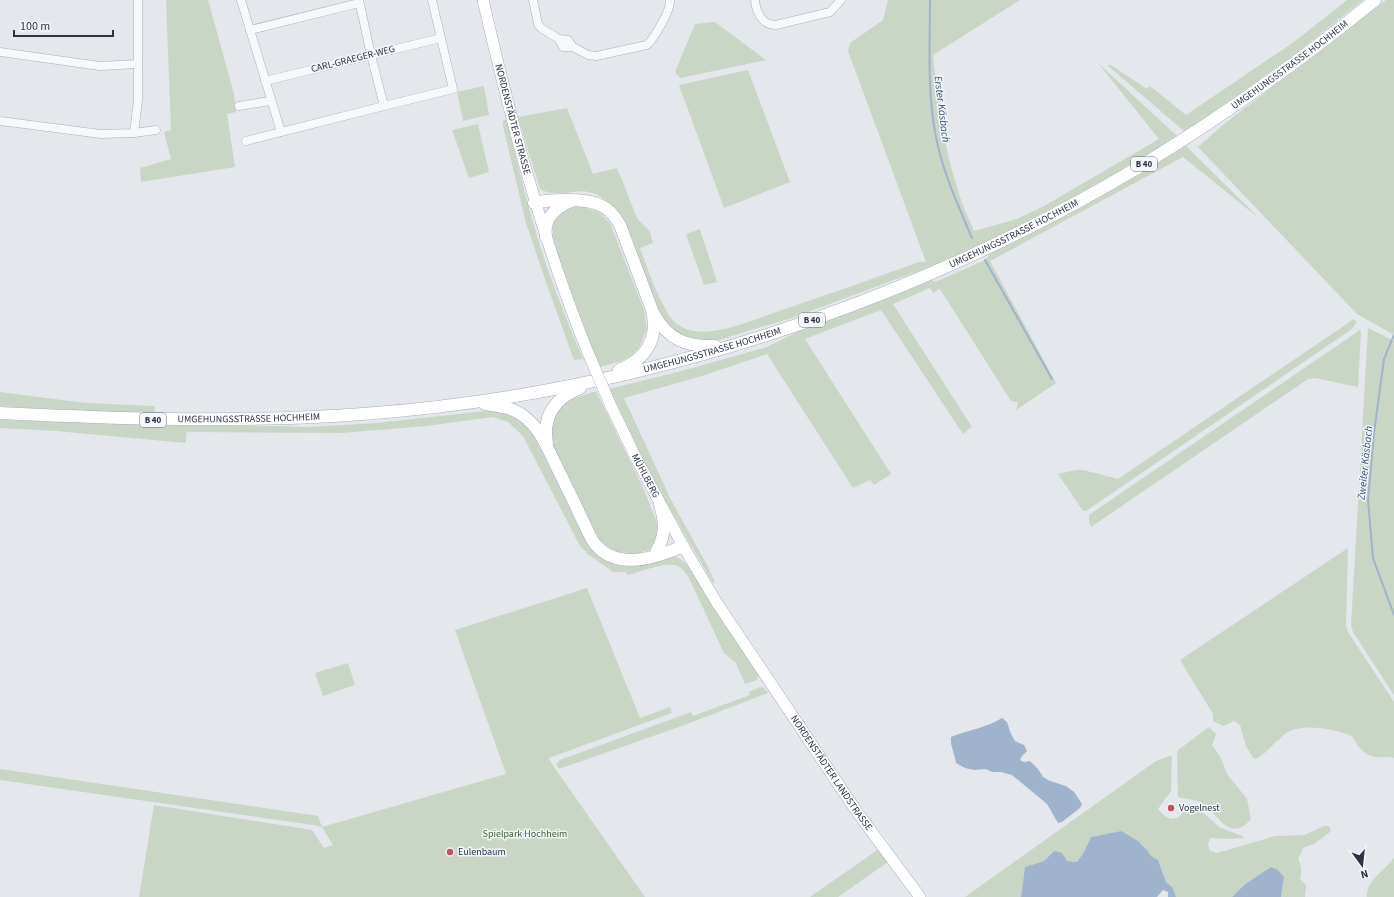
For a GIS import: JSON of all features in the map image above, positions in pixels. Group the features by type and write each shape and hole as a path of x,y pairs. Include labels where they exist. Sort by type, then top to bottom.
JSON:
{"main road":[{"name":"NORDENSTÄDTER STRASSE","path":"483,0 510,114 535,205 563,290 589,355"},
{"name":"UMGEHUNGSSTRASSE HOCHHEIM","path":"608,378 732,346 812,320 891,290 972,255 1071,206 1140,166 1232,107 1301,57 1375,0"},
{"path":"535,205 548,200 589,200 600,204 610,211 623,230 652,310 657,320 665,330 684,343 700,347 732,346"},
{"path":"535,205 547,210 575,200"},
{"path":"546,237 548,219 561,205"},
{"path":"592,381 633,364 644,354 653,333 654,322 652,310"},
{"name":"MÜHLBERG","path":"589,355 636,460 660,505 717,603 746,647"},
{"path":"549,450 546,439 546,426 549,415 556,404 570,392 608,378"},
{"name":"B 40","path":"474,402 608,378"},
{"path":"474,402 514,410 522,415 537,429 549,450 591,538 598,548 607,555 632,561 670,552 683,546"},
{"name":"UMGEHUNGSSTRASSE HOCHHEIM","path":"0,413 99,418 246,420 366,414 474,402"},
{"path":"656,550 661,543 665,524 660,505"},
{"path":"645,558 663,546 670,544 683,546"},
{"name":"NORDENSTÄDTER LANDSTRASSE","path":"746,647 857,812 920,897"}],"street":[{"path":"134,133 138,100 138,0"},
{"path":"241,0 270,101 281,132"},
{"path":"246,142 453,89 432,0"},
{"path":"533,0 538,24 558,39 563,47 573,47 588,55 596,56 647,45 669,8 670,0"},
{"path":"755,0 758,15 769,24 776,25 830,12 841,0"},
{"path":"250,30 359,1 384,106"},
{"name":"CARL-GRAEGER-WEG","path":"265,81 441,38"},
{"path":"0,52 100,66 138,64"},
{"path":"239,106 270,101"},
{"path":"0,121 101,134 134,133 156,130"}],"green space":[{"path":"166,0 208,0 234,94 236,112 227,114 235,167 141,182 140,168 171,159 164,132 171,130"},
{"path":"888,0 1020,0 933,55 939,108 949,160 964,208 974,231 1017,219 1044,206 1159,139 1098,63 1178,137 1115,175 975,249 792,318 715,341 706,342 683,338 673,331 660,313 625,223 610,203 600,196 588,192 554,193 546,192 540,189 518,117 567,108 593,174 617,168 637,218 650,232 653,243 640,248 666,310 677,324 694,331 703,332 721,330 740,325 919,262 926,262 848,51 850,43 883,20"},
{"path":"1347,0 1363,0 1296,53 1185,132 1107,65 1111,65 1147,89 1150,86 1186,115 1294,42"},
{"path":"1386,0 1394,0 1394,335 1357,314 1198,147 1224,124"},
{"path":"715,22 766,60 680,78 675,72 695,24"},
{"path":"748,70 790,182 724,208 679,85"},
{"path":"484,86 489,115 463,121 457,92"},
{"path":"505,120 507,122 538,240 562,308 583,359 574,360 526,223 503,126 503,121"},
{"path":"478,124 489,172 469,178 452,130"},
{"path":"1185,145 1260,219 1183,157 990,261 1056,383 1016,410 1018,402 1011,401 940,289 933,293 930,288 893,304 972,427 963,434 881,310 805,339 891,474 874,485 870,480 853,488 767,354 702,376 624,398 671,500 706,563 715,582 713,583 645,463 609,389 678,372 767,347 801,330 897,295 932,280 935,282 983,261 988,257 988,254 1077,208"},
{"path":"580,206 599,212 610,223 644,310 647,329 640,346 631,356 621,361 600,367 577,316 561,272 553,234 554,221 558,214 565,210"},
{"path":"700,229 717,282 704,285 686,234"},
{"path":"1354,319 1357,322 1352,329 1086,511 1083,511 1058,474 1083,470 1118,479"},
{"path":"1368,328 1394,341 1394,695 1353,632 1351,625"},
{"path":"1360,330 1358,387 1315,378 1308,379 1091,527 1089,515"},
{"path":"596,391 644,490 658,525 660,536 653,547 638,554 631,555 619,553 607,546 597,537 552,443 552,424 556,414 562,406 569,400"},
{"path":"0,392 85,403 155,406 154,413 81,412 0,406"},
{"path":"486,411 500,412 511,415 531,431 585,538 599,555 607,561 619,566 638,566 675,557 686,564 755,669 758,675 757,680 745,684 736,663 724,653 689,578 680,567 673,565 660,566 627,575 626,572 613,572 589,555 580,546 523,436 508,422 493,417 426,426 342,433 189,432 186,433 186,443 56,431 0,428 0,420 189,426 308,427 376,423"},
{"path":"1348,548 1346,626 1348,632 1394,702 1394,758 1375,757 1367,754 1358,746 1352,736 1327,729 1300,728 1285,734 1263,754 1254,759 1246,746 1240,725 1234,721 1223,726 1213,721 1213,714 1180,660"},
{"name":"Spielpark Hochheim","path":"587,588 640,718 670,707 672,713 549,758 645,897 139,897 154,805 312,830 324,848 333,845 322,827 506,774 455,630"},
{"path":"348,663 355,685 323,696 315,673"},
{"path":"760,687 764,688 768,693 679,727 559,769 556,764 560,760 691,712 693,716 750,695 749,692"},
{"path":"1209,727 1216,734 1212,745 1221,758 1227,774 1247,799 1251,819 1243,826 1236,829 1224,824 1200,802 1178,797 1178,750"},
{"path":"1172,755 1171,791 1158,809 1165,816 1172,819 1179,817 1186,809 1194,810 1197,807 1219,827 1244,838 1210,838 1208,844 1209,850 1217,853 1275,836 1304,835 1324,826 1329,826 1331,830 1330,832 1314,844 1303,848 1298,859 1301,869 1300,879 1306,886 1305,897 1281,897 1284,877 1244,885 1232,897 1176,897 1173,888 1166,882 1158,860 1149,856 1145,847 1121,831 1091,837 1084,852 1077,862 1067,861 1054,851 1044,861 1025,867 1021,897 965,897 1156,761"},
{"path":"0,769 318,816 322,827 0,780"},
{"path":"879,849 888,862 838,897 810,897"},
{"path":"1394,858 1394,897 1367,897 1369,886"}],"water":[{"path":"1002,718 1007,722 1015,741 1024,745 1027,751 1020,760 1024,762 1030,761 1043,777 1066,786 1074,792 1082,804 1080,808 1062,822 1058,823 1047,804 1012,775 1001,772 992,772 986,769 974,770 965,768 956,763 951,744 951,737 990,724"},
{"path":"1121,831 1139,842 1151,856 1158,860 1166,882 1173,888 1176,897 1168,897 1168,892 1163,890 1157,897 1021,897 1025,867 1044,861 1054,851 1062,853 1067,861 1077,862 1084,852 1091,837"},
{"path":"1271,867 1278,870 1284,877 1281,897 1232,897 1244,885"}],"waterway":[{"name":"Erster Käsbach","path":"930,0 930,86 933,120 939,150 947,176 972,238"},
{"name":"Erster Käsbach","path":"985,260 1052,379"},
{"name":"Zweiter Käsbach","path":"1394,335 1384,359 1374,433 1368,500 1373,558 1394,615"}],"place":[{"name":"Vogelnest","path":"1171,808"},
{"name":"Eulenbaum","path":"450,852"}]}
